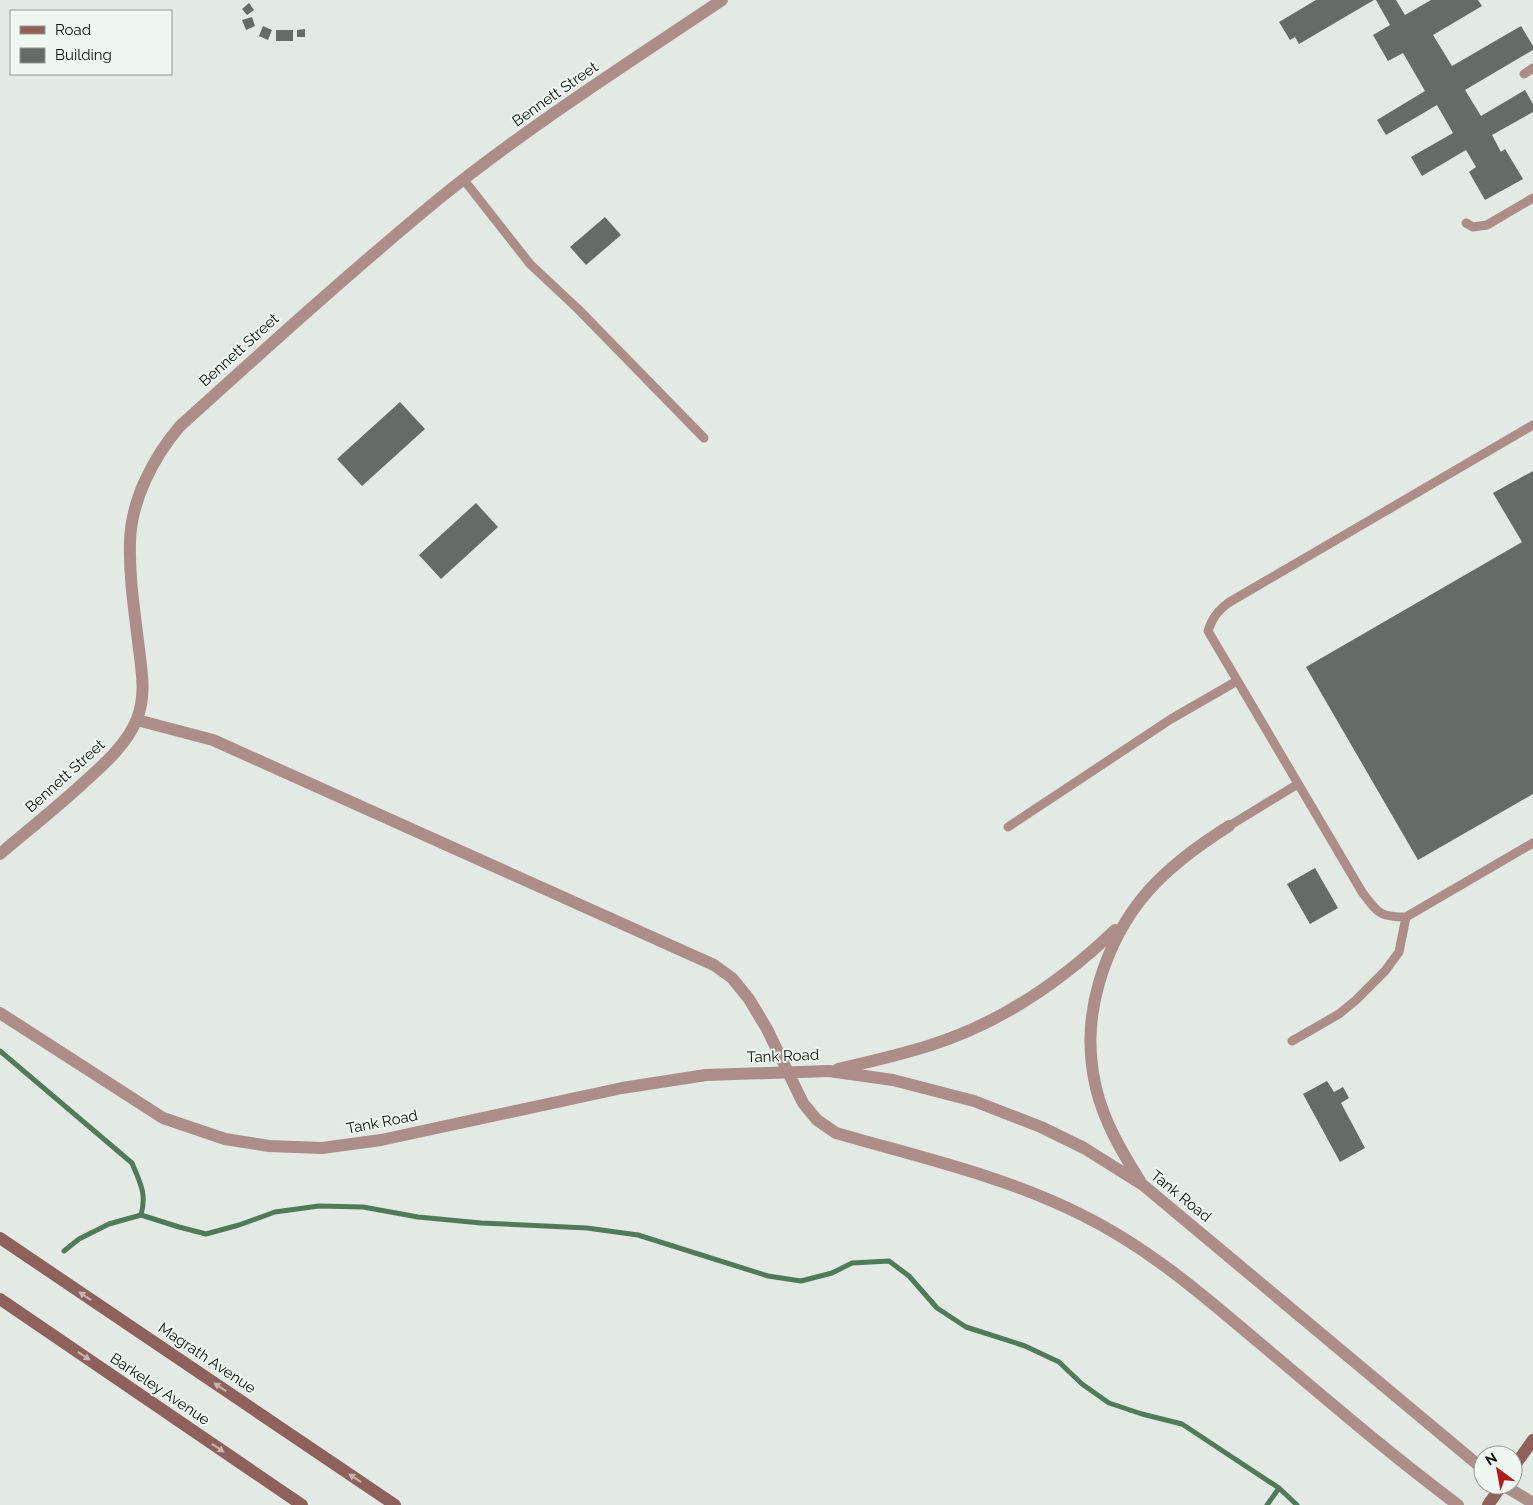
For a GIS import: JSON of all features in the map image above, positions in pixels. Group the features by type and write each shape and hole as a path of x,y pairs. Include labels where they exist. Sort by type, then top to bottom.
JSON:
{"main road":[{"name":"Magrath Avenue","path":"0,1238 393,1504"},
{"name":"Barkeley Avenue","path":"0,1299 302,1505"},
{"path":"1523,1454 1533,1440"}],"street":[{"name":"Bennett Street","path":"0,854 103,766 123,744 136,720 142,699 144,681 131,574 130,542 132,521 152,467 162,449 180,426 294,323 436,202 523,136 722,0"},
{"path":"136,720 213,740 714,965 732,978 749,999 767,1029 803,1103 818,1120 836,1133 983,1175 1037,1193 1084,1216 1134,1245 1173,1271 1202,1294 1409,1469 1458,1505"},
{"path":"1143,1185 1125,1157 1103,1112 1096,1089 1090,1043 1091,1017 1096,990 1113,941 1139,901 1176,864 1201,844 1229,826"},
{"path":"829,1070 882,1060 933,1045 989,1021 1045,988 1069,971 1124,922"},
{"name":"Tank Road","path":"0,1013 163,1118 225,1139 277,1147 322,1148 381,1140 622,1088 706,1075 829,1070 893,1080 974,1101 1041,1127 1084,1148 1143,1185 1473,1461"},
{"path":"1519,1495 1533,1503"}],"lane":[{"path":"1524,74 1533,68"},
{"path":"464,180 530,264 578,308 704,438"},
{"path":"1466,223 1473,227 1487,225 1533,198"},
{"path":"1533,426 1222,607 1210,622 1208,630 1362,892 1375,909 1386,917 1406,917 1533,843"},
{"path":"1008,827 1171,719 1237,681"},
{"path":"1229,826 1298,784"},
{"path":"1292,1041 1339,1014 1386,971 1399,952 1406,917"}],"building":[{"path":"1316,0 1374,0 1299,44 1295,37 1290,40 1279,22"},
{"path":"1376,0 1396,0 1405,15 1431,0 1478,0 1482,6 1433,35 1452,66 1521,26 1533,46 1533,50 1465,90 1481,116 1525,90 1533,104 1533,112 1492,135 1501,152 1505,149 1523,179 1485,200 1469,172 1476,167 1466,150 1422,176 1411,157 1453,133 1437,105 1386,135 1377,120 1425,91 1403,53 1388,61 1373,35 1390,25"},
{"path":"249,3 254,10 247,15 242,9"},
{"path":"252,17 255,26 246,30 242,20"},
{"path":"263,26 272,30 268,40 259,36"},
{"path":"305,29 305,37 297,37 297,30"},
{"path":"276,30 293,30 293,41 276,41"},
{"path":"605,217 621,235 586,265 570,247"},
{"path":"400,402 425,429 362,486 337,459"},
{"path":"1533,471 1533,794 1418,860 1306,667 1522,542 1493,493"},
{"path":"476,503 498,527 441,579 419,555"},
{"path":"1315,868 1338,908 1310,924 1287,884"},
{"path":"1327,1081 1334,1092 1343,1087 1349,1098 1341,1103 1365,1148 1340,1162 1303,1094"}],"waterway":[{"path":"0,1051 132,1163 143,1194 141,1215"},
{"path":"64,1251 79,1239 109,1224 141,1215 206,1234 275,1212 319,1206 363,1207 418,1217 481,1223 587,1228 638,1235 768,1276 801,1281 832,1273 852,1263 889,1261 909,1276 937,1308 966,1327 1025,1346 1059,1362 1082,1384 1109,1403 1182,1424 1279,1488 1297,1505"},
{"path":"1267,1505 1279,1488"}]}
